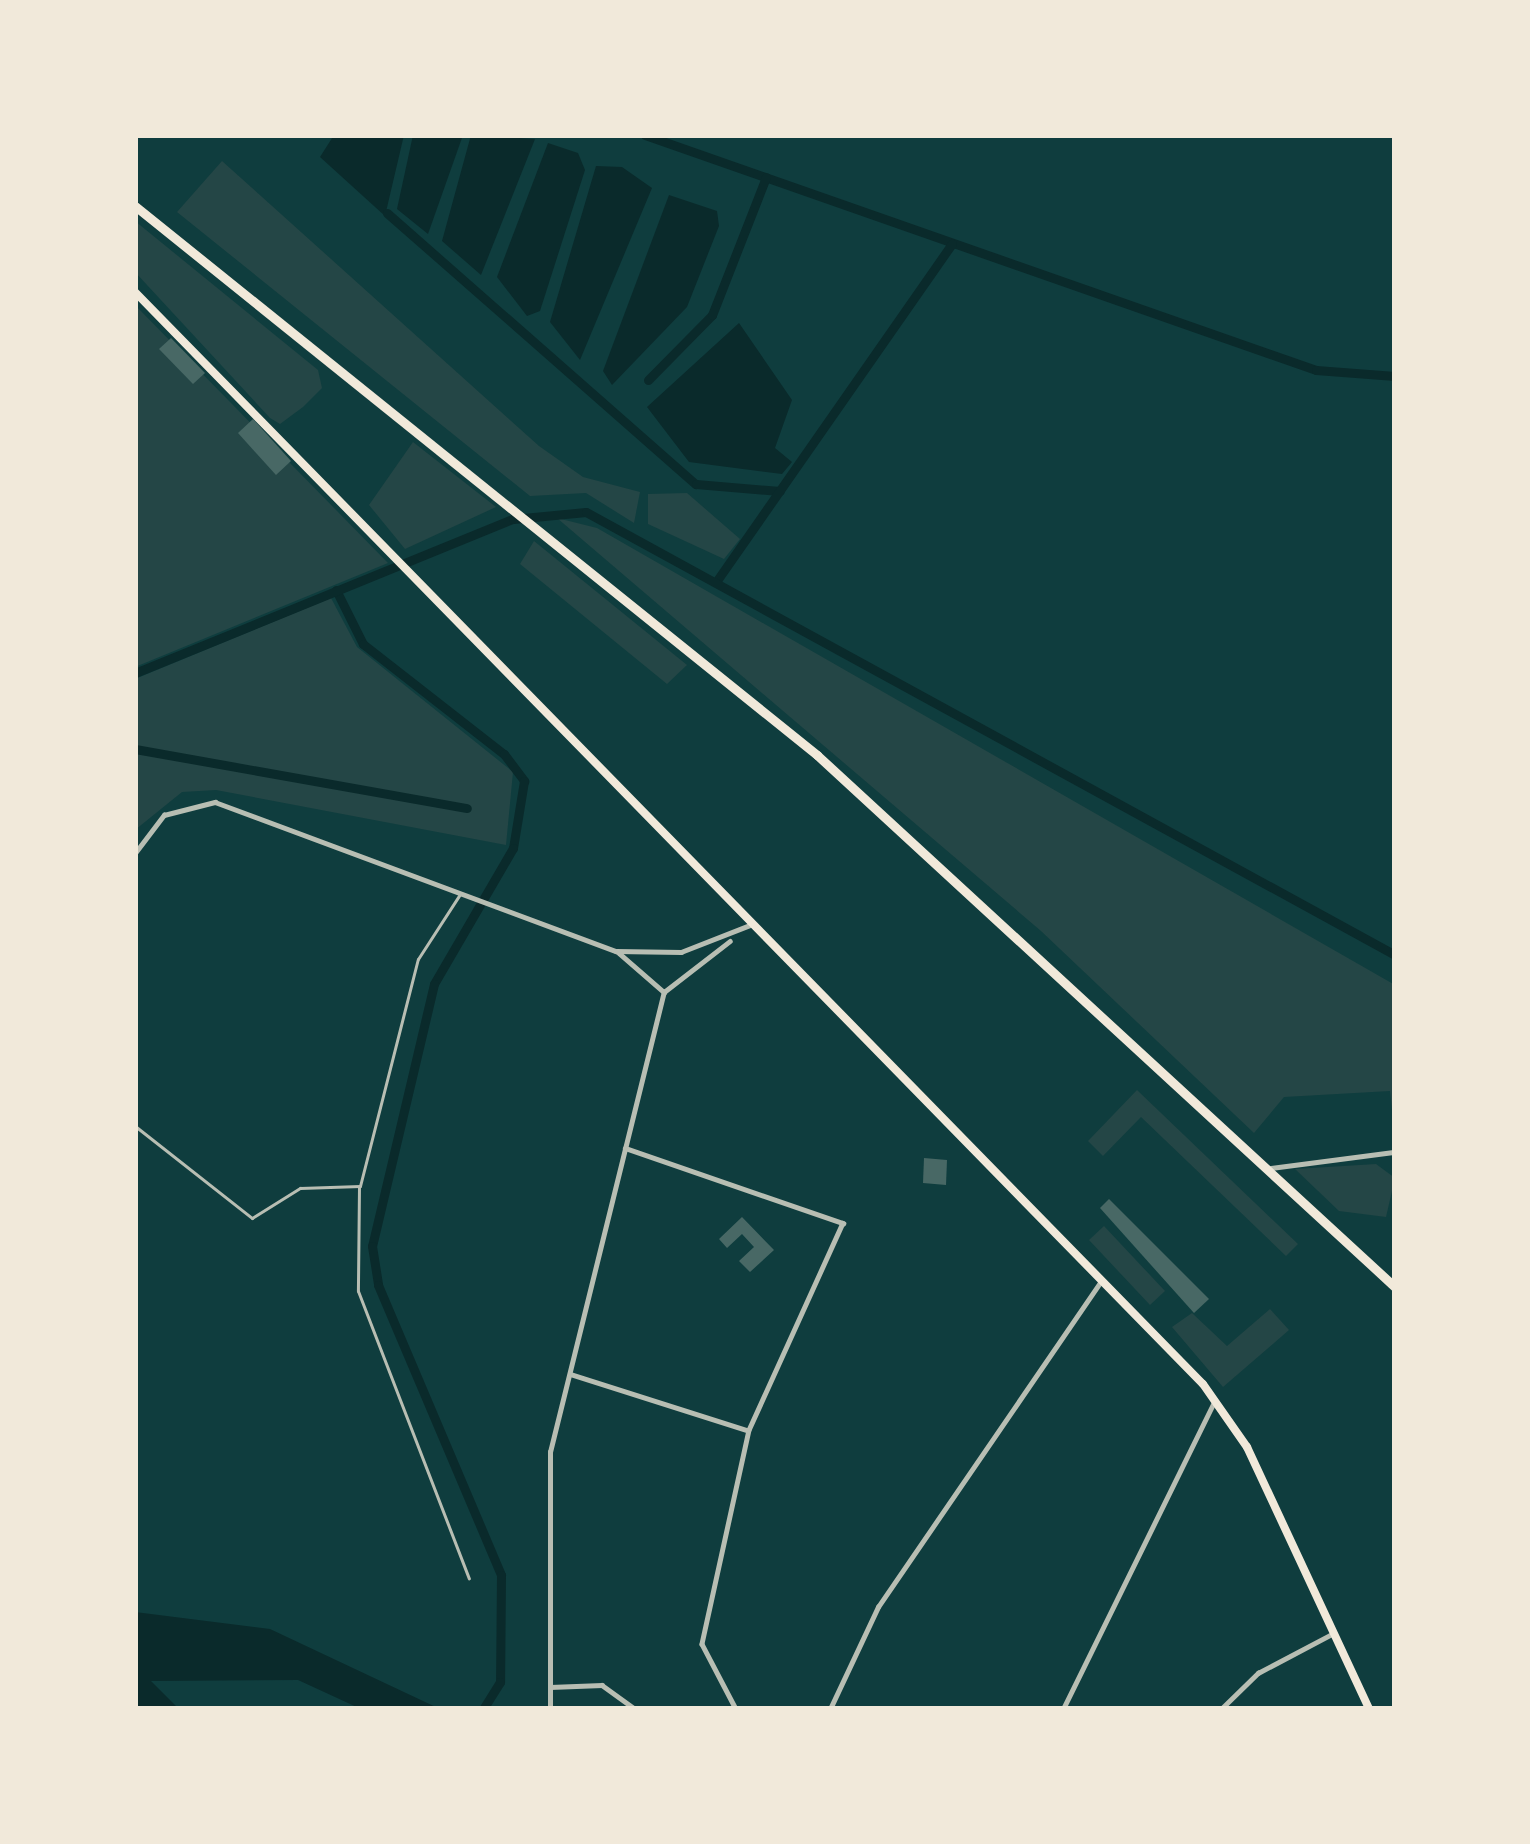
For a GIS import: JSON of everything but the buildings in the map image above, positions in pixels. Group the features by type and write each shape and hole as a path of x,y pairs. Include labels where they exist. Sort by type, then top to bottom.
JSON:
{"highway":[{"path":"135,206 544,532 882,811 1395,1287"}],"main road":[{"path":"135,292 385,553 754,921 1215,1400 1369,1709"}],"street":[{"path":"135,853 164,815 215,802 616,951 664,992"},
{"path":"550,1709 546,1490 664,992 754,921"},
{"path":"616,951 730,941"},
{"path":"625,1148 843,1223 748,1430 702,1644 736,1709"},
{"path":"1271,1168 1395,1152"},
{"path":"830,1709 878,1607 1100,1282"},
{"path":"570,1374 748,1430"},
{"path":"1063,1709 1215,1400"},
{"path":"1221,1709 1258,1673 1334,1633"},
{"path":"550,1687 602,1685 635,1709"}],"lane":[{"path":"462,892 418,958 359,1186 358,1291 469,1578"},
{"path":"135,1126 252,1218 300,1188 359,1186"}],"shaded area":[{"path":"334,135 404,135 385,216 320,157"},
{"path":"413,135 463,135 428,234 397,209"},
{"path":"471,135 535,139 481,275 442,241"},
{"path":"548,143 578,153 585,170 540,311 527,316 497,277"},
{"path":"222,161 539,446 583,477 640,492 634,523 586,493 530,496 177,212"},
{"path":"596,166 622,167 652,188 580,360 550,322"},
{"path":"669,195 717,211 719,226 687,307 612,385 603,371"},
{"path":"135,221 318,370 322,388 280,424 270,418 135,272"},
{"path":"135,305 388,563 135,667"},
{"path":"739,323 792,400 775,448 792,462 782,474 689,462 647,407"},
{"path":"413,442 496,507 405,549 369,505"},
{"path":"687,493 740,539 724,559 648,524 648,494"},
{"path":"557,518 597,528 1395,985 1395,1139 1390,1091 1284,1097 1254,1133 1041,931"},
{"path":"534,541 687,665 667,684 520,564"},
{"path":"331,598 357,647 513,772 506,845 216,790 182,792 135,830 135,679"},
{"path":"1137,1090 1298,1244 1286,1256 1141,1117 1103,1156 1088,1141"},
{"path":"1376,1164 1395,1178 1386,1217 1339,1211 1295,1169"},
{"path":"1104,1226 1165,1291 1150,1305 1089,1240"},
{"path":"1270,1309 1289,1330 1223,1387 1172,1327 1192,1313 1227,1346"},
{"path":"135,1612 270,1629 440,1709 361,1709 298,1680 151,1681 179,1709 135,1709"}],"waterway":[{"path":"645,135 1316,370 1395,376"},
{"path":"648,380 712,315 766,177"},
{"path":"387,213 696,484 780,491"},
{"path":"718,579 952,243"},
{"path":"135,673 513,519 586,512 1395,955"},
{"path":"336,590 363,644 504,754 524,781 513,848 434,984 372,1246 378,1285 501,1575 500,1682 483,1709"},
{"path":"135,749 467,808"}]}
